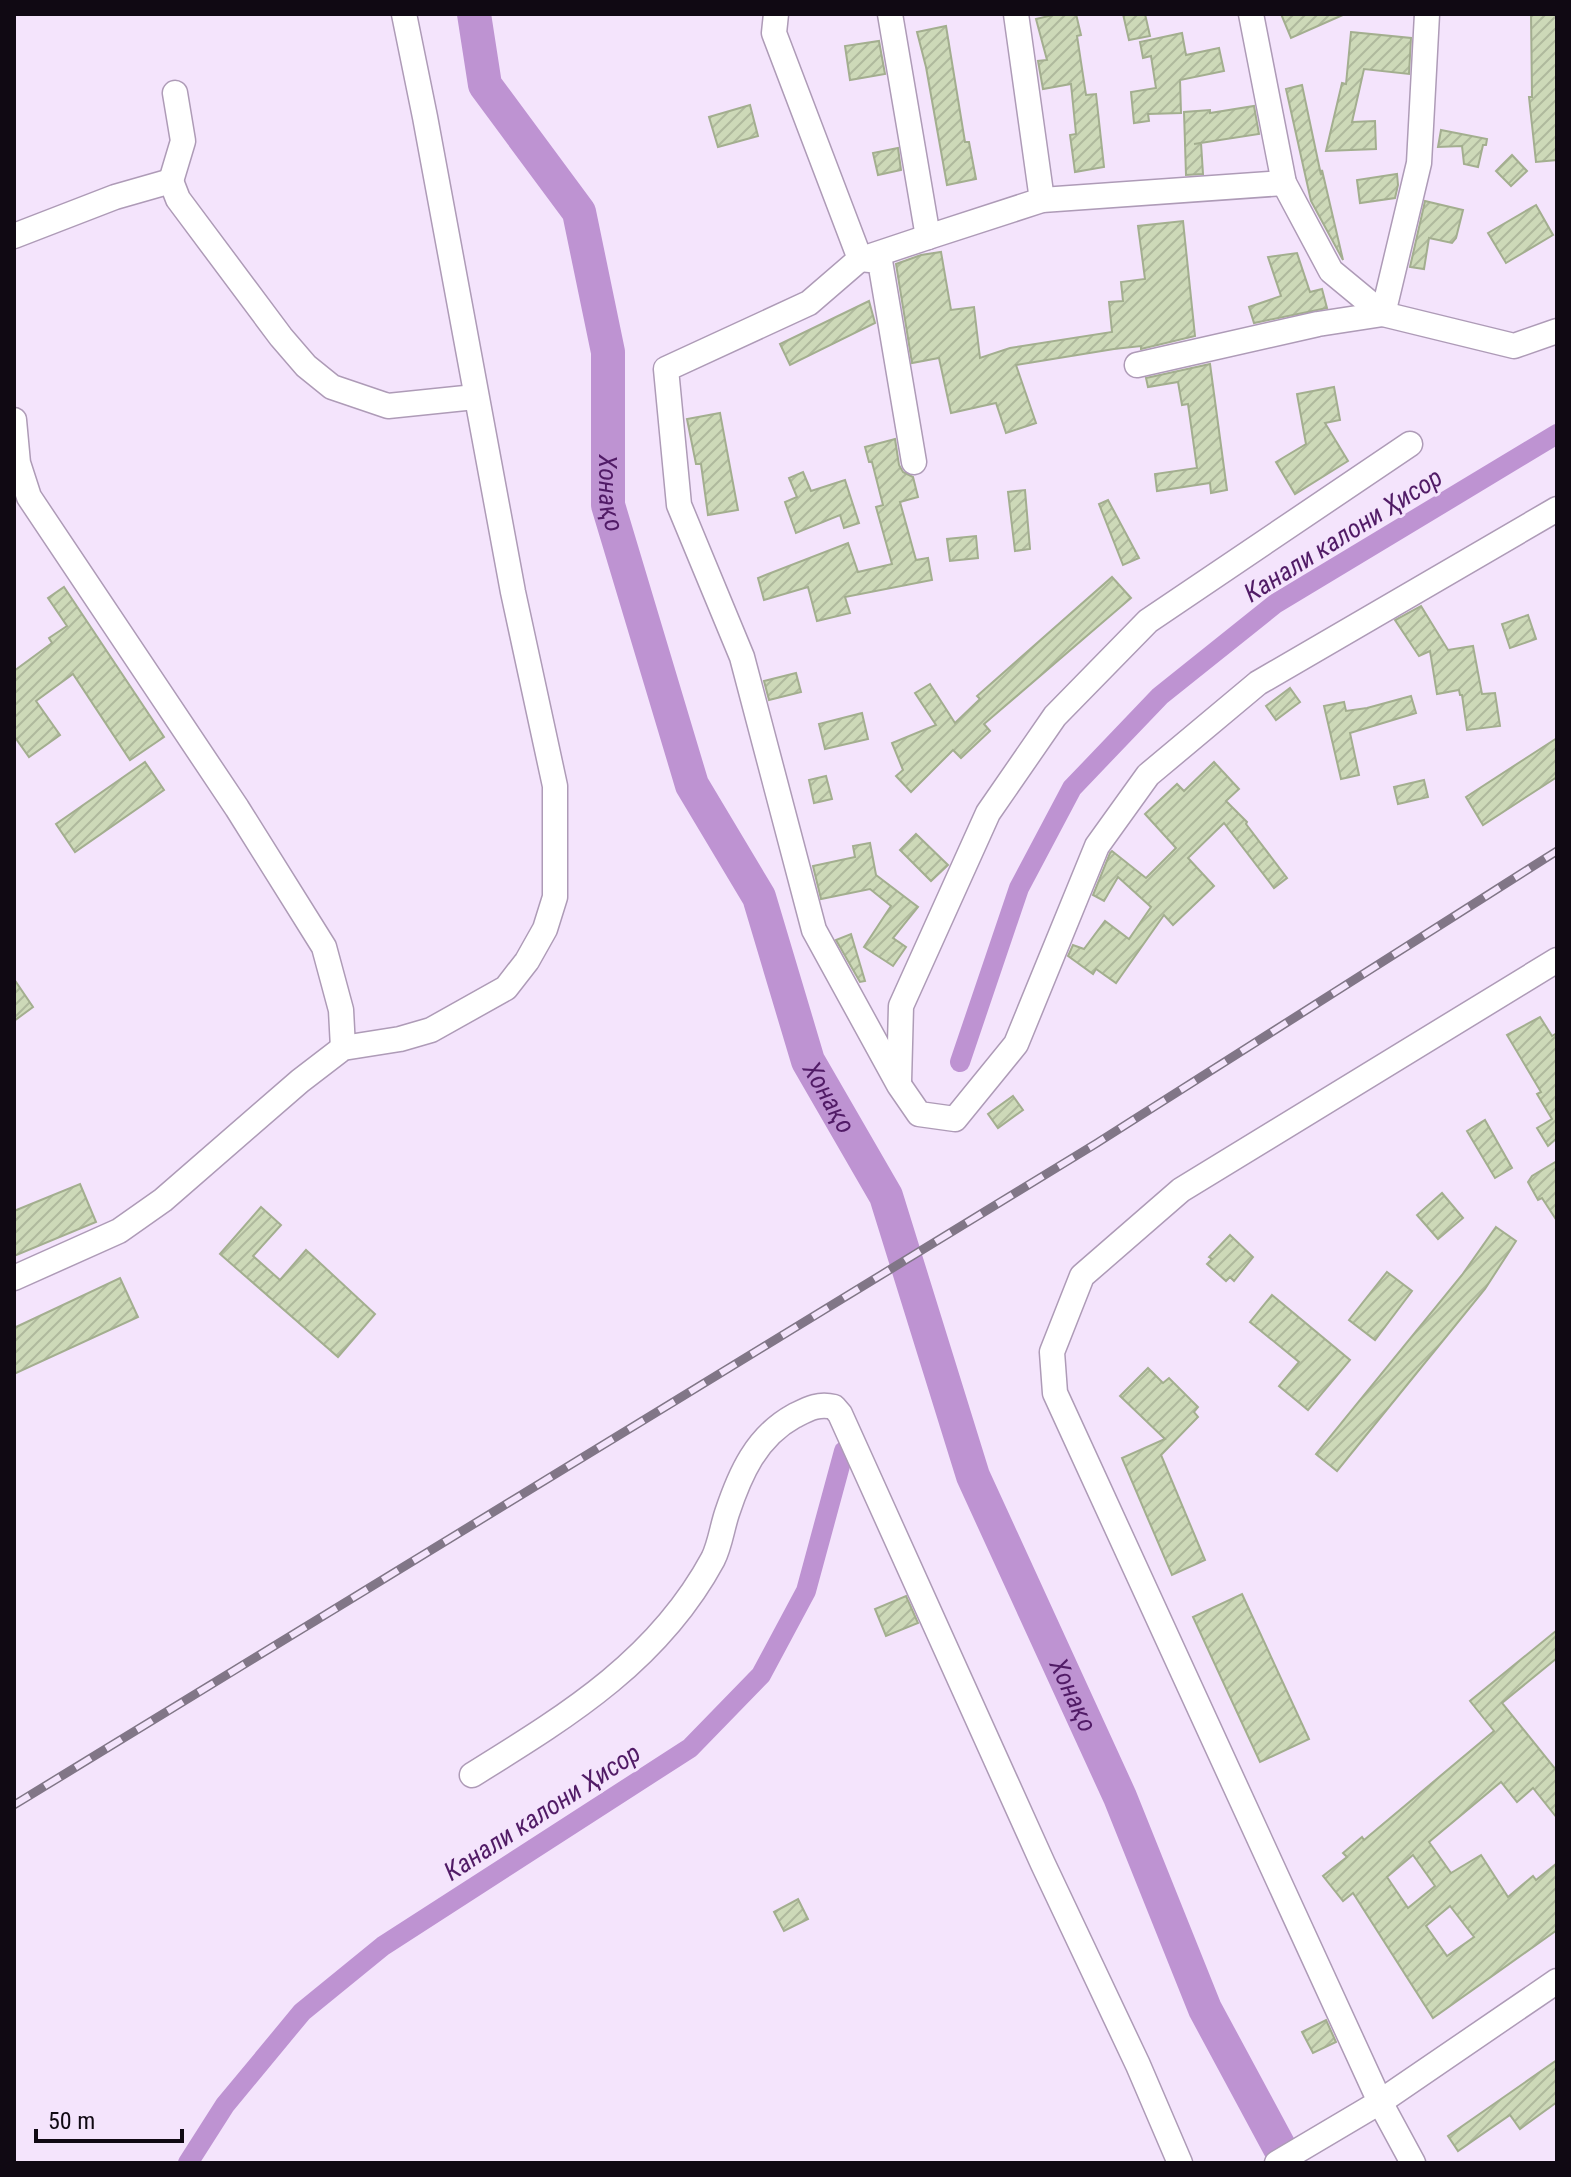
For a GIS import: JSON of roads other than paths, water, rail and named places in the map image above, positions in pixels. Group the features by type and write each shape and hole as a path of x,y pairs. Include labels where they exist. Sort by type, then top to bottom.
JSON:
{"street":[{"path":"14,1278 70,1255 130,1224 163,1200 300,1081 343,1048 400,1039 431,1030 506,988 527,961 545,929 555,897 555,786 513,592 404,14"},
{"path":"776,14 774,33 860,259"},
{"path":"890,14 928,237"},
{"path":"1016,14 1042,200"},
{"path":"1251,14 1284,183 1331,271 1383,314"},
{"path":"1383,314 1419,163 1427,14"},
{"path":"175,93 183,141 171,181 178,199 306,366 327,384 354,397 388,406 475,397"},
{"path":"14,236 115,197 171,181"},
{"path":"1284,183 1042,200 860,259 809,303 666,369 679,505 742,657 814,930 899,1085 919,1114 955,1119 1016,1044 1097,846 1148,775 1258,683 1557,509"},
{"path":"860,259 880,261 914,462"},
{"path":"1137,365 1318,324 1383,314 1514,346 1557,331"},
{"path":"14,420 18,463 29,497 228,795 324,947 341,1010 343,1048"},
{"path":"899,1085 901,1006 988,813 1055,716 1148,621 1410,444"},
{"path":"1413,2163 1380,2102 1055,1393 1052,1352 1082,1276 1181,1190 1557,960"},
{"path":"472,1775 566,1716 623,1671 668,1628 715,1556 744,1467 758,1446 787,1420 813,1406 834,1407 840,1414 1043,1864 1138,2065 1180,2163"},
{"path":"1277,2163 1380,2102 1557,1981"}],"waterway":[{"name":"Хонақо","path":"474,14 485,85 579,212 608,352 608,505 692,785 759,897 808,1061 886,1196 973,1476 1120,1797 1205,2009 1288,2163"},
{"name":"Канали калони Ҳисор","path":"960,1062 1019,888 1072,788 1160,696 1275,604 1557,434"},
{"name":"Канали калони Ҳисор","path":"188,2163 225,2105 302,2012 383,1946 690,1748 761,1675 806,1591 844,1451"}],"railway":[{"path":"14,1805 1097,1143 1557,851"}]}
